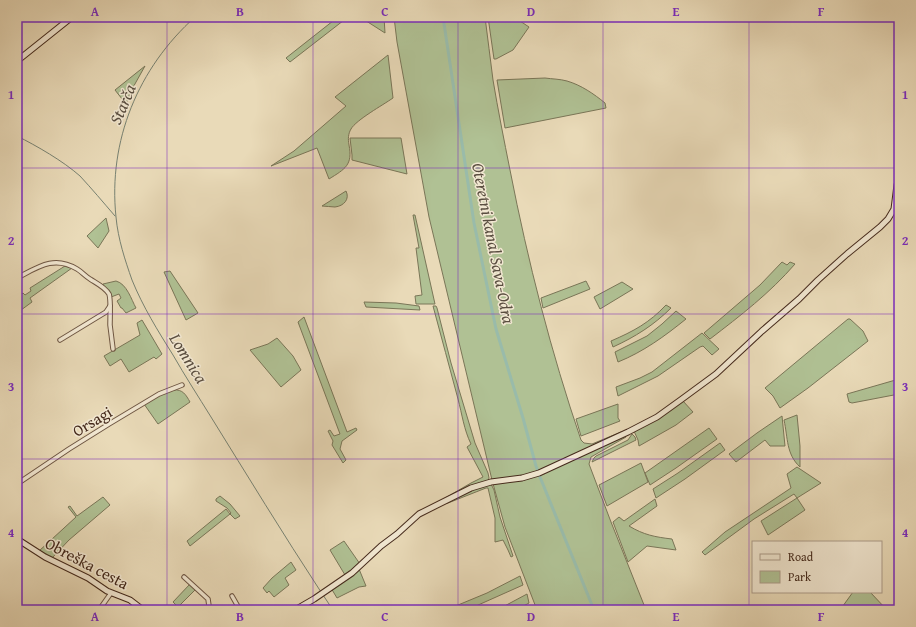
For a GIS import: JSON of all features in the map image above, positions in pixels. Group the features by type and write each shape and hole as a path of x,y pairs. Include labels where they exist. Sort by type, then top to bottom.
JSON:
{"street":[{"path":"17,61 72,17"},
{"path":"295,610 352,573 419,514 478,485 522,478 539,473 628,432 673,406 716,374 762,331 799,300 834,265 888,219 894,209 899,178"},
{"path":"17,278 32,269 48,263 62,263 82,272 104,289 110,296 110,324 113,349"},
{"path":"60,340 106,312 110,305"},
{"name":"Orsagi","path":"17,484 69,449 159,394 182,385"},
{"name":"Obreška cesta","path":"17,539 46,557 88,578 111,593 130,600 144,610"},
{"path":"184,577 208,599 209,606 212,610"},
{"path":"99,610 111,593"},
{"path":"232,596 240,610"}],"green space":[{"path":"338,17 348,17 290,62 286,58"},
{"path":"360,17 384,17 385,33"},
{"path":"394,17 485,17 493,80 524,239 550,340 581,440 584,443 592,444 621,432 626,437 591,457 589,464 646,610 537,610 505,527 492,480 429,217 397,42"},
{"path":"488,17 514,17 529,27 513,50 496,59 494,59"},
{"path":"388,55 393,98 364,117 351,129 348,139 350,152 349,162 343,169 329,179 317,148 271,166 294,151 346,106 335,97"},
{"path":"145,66 131,91 126,104 115,90"},
{"path":"545,78 564,80 582,87 605,103 606,108 505,128 497,80"},
{"path":"350,138 401,138 407,174 352,160"},
{"path":"346,191 347,199 343,204 335,207 322,206"},
{"path":"413,215 415,215 435,304 416,304 415,296 422,295 416,248 419,248"},
{"path":"106,218 109,231 98,248 87,236"},
{"path":"782,262 787,265 790,262 795,264 765,294 710,339 704,333 760,285"},
{"path":"65,266 72,268 30,298 32,302 17,313 17,297 23,293 25,295 31,291 30,288"},
{"path":"170,271 198,313 186,320 164,272"},
{"path":"116,281 126,288 136,308 126,313 117,301 121,298 119,294 111,297 103,286 103,284"},
{"path":"586,281 590,289 543,308 541,298"},
{"path":"622,282 633,289 600,309 594,297"},
{"path":"364,302 396,303 419,306 420,310 366,307"},
{"path":"666,305 671,308 658,320 637,335 613,347 611,341 641,326"},
{"path":"433,306 436,306 437,308 451,363 475,443 489,478 488,481 440,501 483,477 467,447 471,444 465,428"},
{"path":"676,311 686,319 654,343 618,362 615,352 647,336"},
{"path":"304,317 347,432 356,428 357,430 342,441 340,449 346,460 343,463 332,445 333,441 328,431 330,430 334,436 340,434 298,322"},
{"path":"848,319 850,319 863,331 868,341 780,408 773,396 765,388"},
{"path":"142,320 162,354 156,359 154,357 129,372 121,359 110,366 104,356 140,335 137,323"},
{"path":"702,333 719,349 712,355 703,346 700,347 658,376 618,396 616,387 652,372"},
{"path":"277,338 293,356 301,370 281,387 250,350 268,344"},
{"path":"899,379 899,394 852,403 849,402 847,394"},
{"path":"173,390 179,390 182,392 186,395 190,402 158,424 144,404"},
{"path":"683,401 693,412 676,425 639,446 634,431"},
{"path":"618,404 618,418 620,421 581,436 576,419"},
{"path":"797,415 800,446 800,467 792,457 788,445 784,420"},
{"path":"782,416 785,446 770,446 765,440 736,462 729,454 757,433"},
{"path":"709,428 717,439 650,485 645,473"},
{"path":"632,434 636,440 592,462 596,456 628,440"},
{"path":"720,443 725,450 656,498 653,489"},
{"path":"641,463 648,482 607,506 599,485"},
{"path":"797,467 821,483 797,498 794,494 754,519 705,555 702,552 725,532 791,488 787,474"},
{"path":"491,484 513,556 511,557 503,540 495,542 495,518 488,488 442,504 471,490"},
{"path":"220,496 230,504 240,516 235,519 227,508 216,501 216,499"},
{"path":"103,497 110,505 69,540 52,558 39,551 76,517 68,507 70,506 77,516"},
{"path":"797,498 805,510 768,535 761,521"},
{"path":"655,499 657,506 629,526 640,532 672,539 676,550 647,546 628,562 613,522 619,517 624,521"},
{"path":"226,509 230,514 190,546 187,541"},
{"path":"344,541 360,564 345,575 330,550"},
{"path":"291,562 296,570 285,578 289,585 274,597 269,591 267,593 263,588 272,578"},
{"path":"359,569 366,586 359,587 337,598 331,588"},
{"path":"520,576 523,585 467,610 446,610 487,593"},
{"path":"190,584 196,589 178,607 173,602"},
{"path":"852,593 871,593 887,610 840,610"},
{"path":"527,594 529,603 516,610 499,609"}],"waterway":[{"name":"Lomnica","path":"195,17 175,37 157,59 131,108 122,134 117,161 115,189 116,217 120,241 132,280 151,319 321,592"},
{"name":"Oteretni kanal Sava-Odra","path":"443,17 474,223 496,329 538,471"},
{"name":"Lomnica","path":"17,136 50,154 73,170 115,216"},
{"name":"Oteretni kanal Sava-Odra","path":"540,477 594,610"},
{"name":"Lomnica","path":"323,595 333,610"}],"water label":[{"name":"Starča","path":"122,104"}]}
